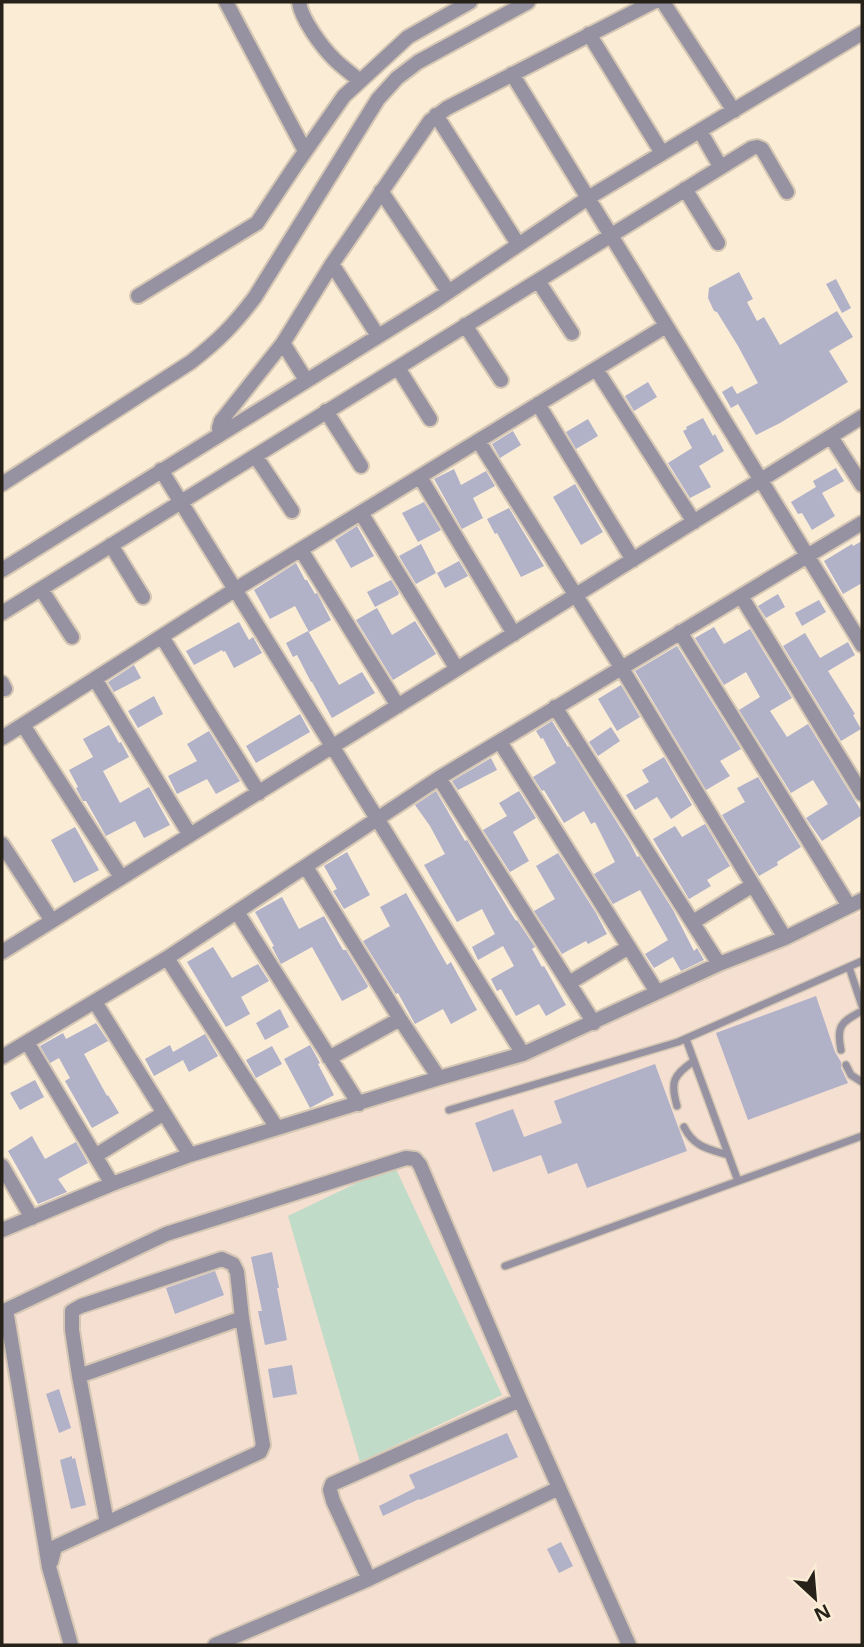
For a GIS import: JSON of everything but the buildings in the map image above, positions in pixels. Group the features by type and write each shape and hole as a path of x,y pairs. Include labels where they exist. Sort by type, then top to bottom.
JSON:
{"street":[{"path":"226,2 305,151"},
{"path":"299,2 299,9 314,33 334,59 360,82"},
{"path":"138,296 257,223 345,96 408,37 470,2"},
{"path":"2,484 191,362 218,341 255,297 378,99 397,78 418,62 528,2"},
{"path":"221,433 221,421 283,343 332,264 422,131 436,115 653,2"},
{"path":"663,2 734,111"},
{"path":"2,570 378,336 588,198 862,33"},
{"path":"589,34 662,153"},
{"path":"512,75 862,645"},
{"path":"436,115 519,244"},
{"path":"700,131 720,166"},
{"path":"2,613 752,148 762,149 787,192"},
{"path":"685,189 718,243"},
{"path":"381,191 448,291"},
{"path":"332,264 378,336"},
{"path":"538,281 572,333"},
{"path":"466,325 501,380"},
{"path":"2,738 236,589 666,326"},
{"path":"283,343 306,380"},
{"path":"398,368 429,419"},
{"path":"596,369 694,522"},
{"path":"538,404 633,560"},
{"path":"326,411 361,466"},
{"path":"2,952 862,417"},
{"path":"831,437 862,485"},
{"path":"479,442 621,667 785,937"},
{"path":"256,457 292,511"},
{"path":"161,470 523,1054"},
{"path":"420,477 514,634"},
{"path":"361,513 457,669"},
{"path":"2,1056 167,958 439,778 862,523"},
{"path":"111,545 144,597"},
{"path":"300,550 398,706"},
{"path":"41,589 72,637"},
{"path":"741,596 862,794"},
{"path":"2,1230 190,1155 523,1054 856,903 680,632"},
{"path":"162,637 260,793"},
{"path":"95,679 190,835"},
{"path":"555,707 719,964"},
{"path":"23,725 121,877"},
{"path":"500,741 657,992"},
{"path":"439,778 594,1023"},
{"path":"2,844 52,921"},
{"path":"306,867 439,1078"},
{"path":"693,922 753,885"},
{"path":"237,912 359,1104"},
{"path":"569,983 629,947"},
{"path":"167,958 277,1128"},
{"path":"95,1002 190,1155"},
{"path":"329,1058 400,1019"},
{"path":"27,1042 112,1184"},
{"path":"95,1156 164,1113"},
{"path":"71,1645 49,1567 6,1310 166,1234 407,1158 415,1159 421,1165 520,1401 629,1645"},
{"path":"2,1166 33,1218"},
{"path":"49,1567 55,1547 107,1523 260,1452 263,1445 237,1272 233,1264 222,1259 72,1311 79,1376 107,1523"},
{"path":"79,1376 242,1318"},
{"path":"369,1578 332,1501 332,1484 520,1401"},
{"path":"215,1645 369,1578 559,1488"}],"lane":[{"path":"449,1111 686,1039 862,961"},
{"path":"849,967 862,1006"},
{"path":"841,1049 839,1028 849,1018 862,1012"},
{"path":"686,1039 738,1181"},
{"path":"677,1106 672,1090 673,1083 682,1069 694,1061"},
{"path":"846,1065 855,1079 862,1082"},
{"path":"684,1128 689,1138 703,1147 728,1155"},
{"path":"505,1266 862,1136"}],"shaded area":[{"path":"862,912 862,1645 2,1645 2,1231 153,1165 540,1049"}],"green space":[{"path":"394,1165 502,1395 360,1462 288,1216"}]}
